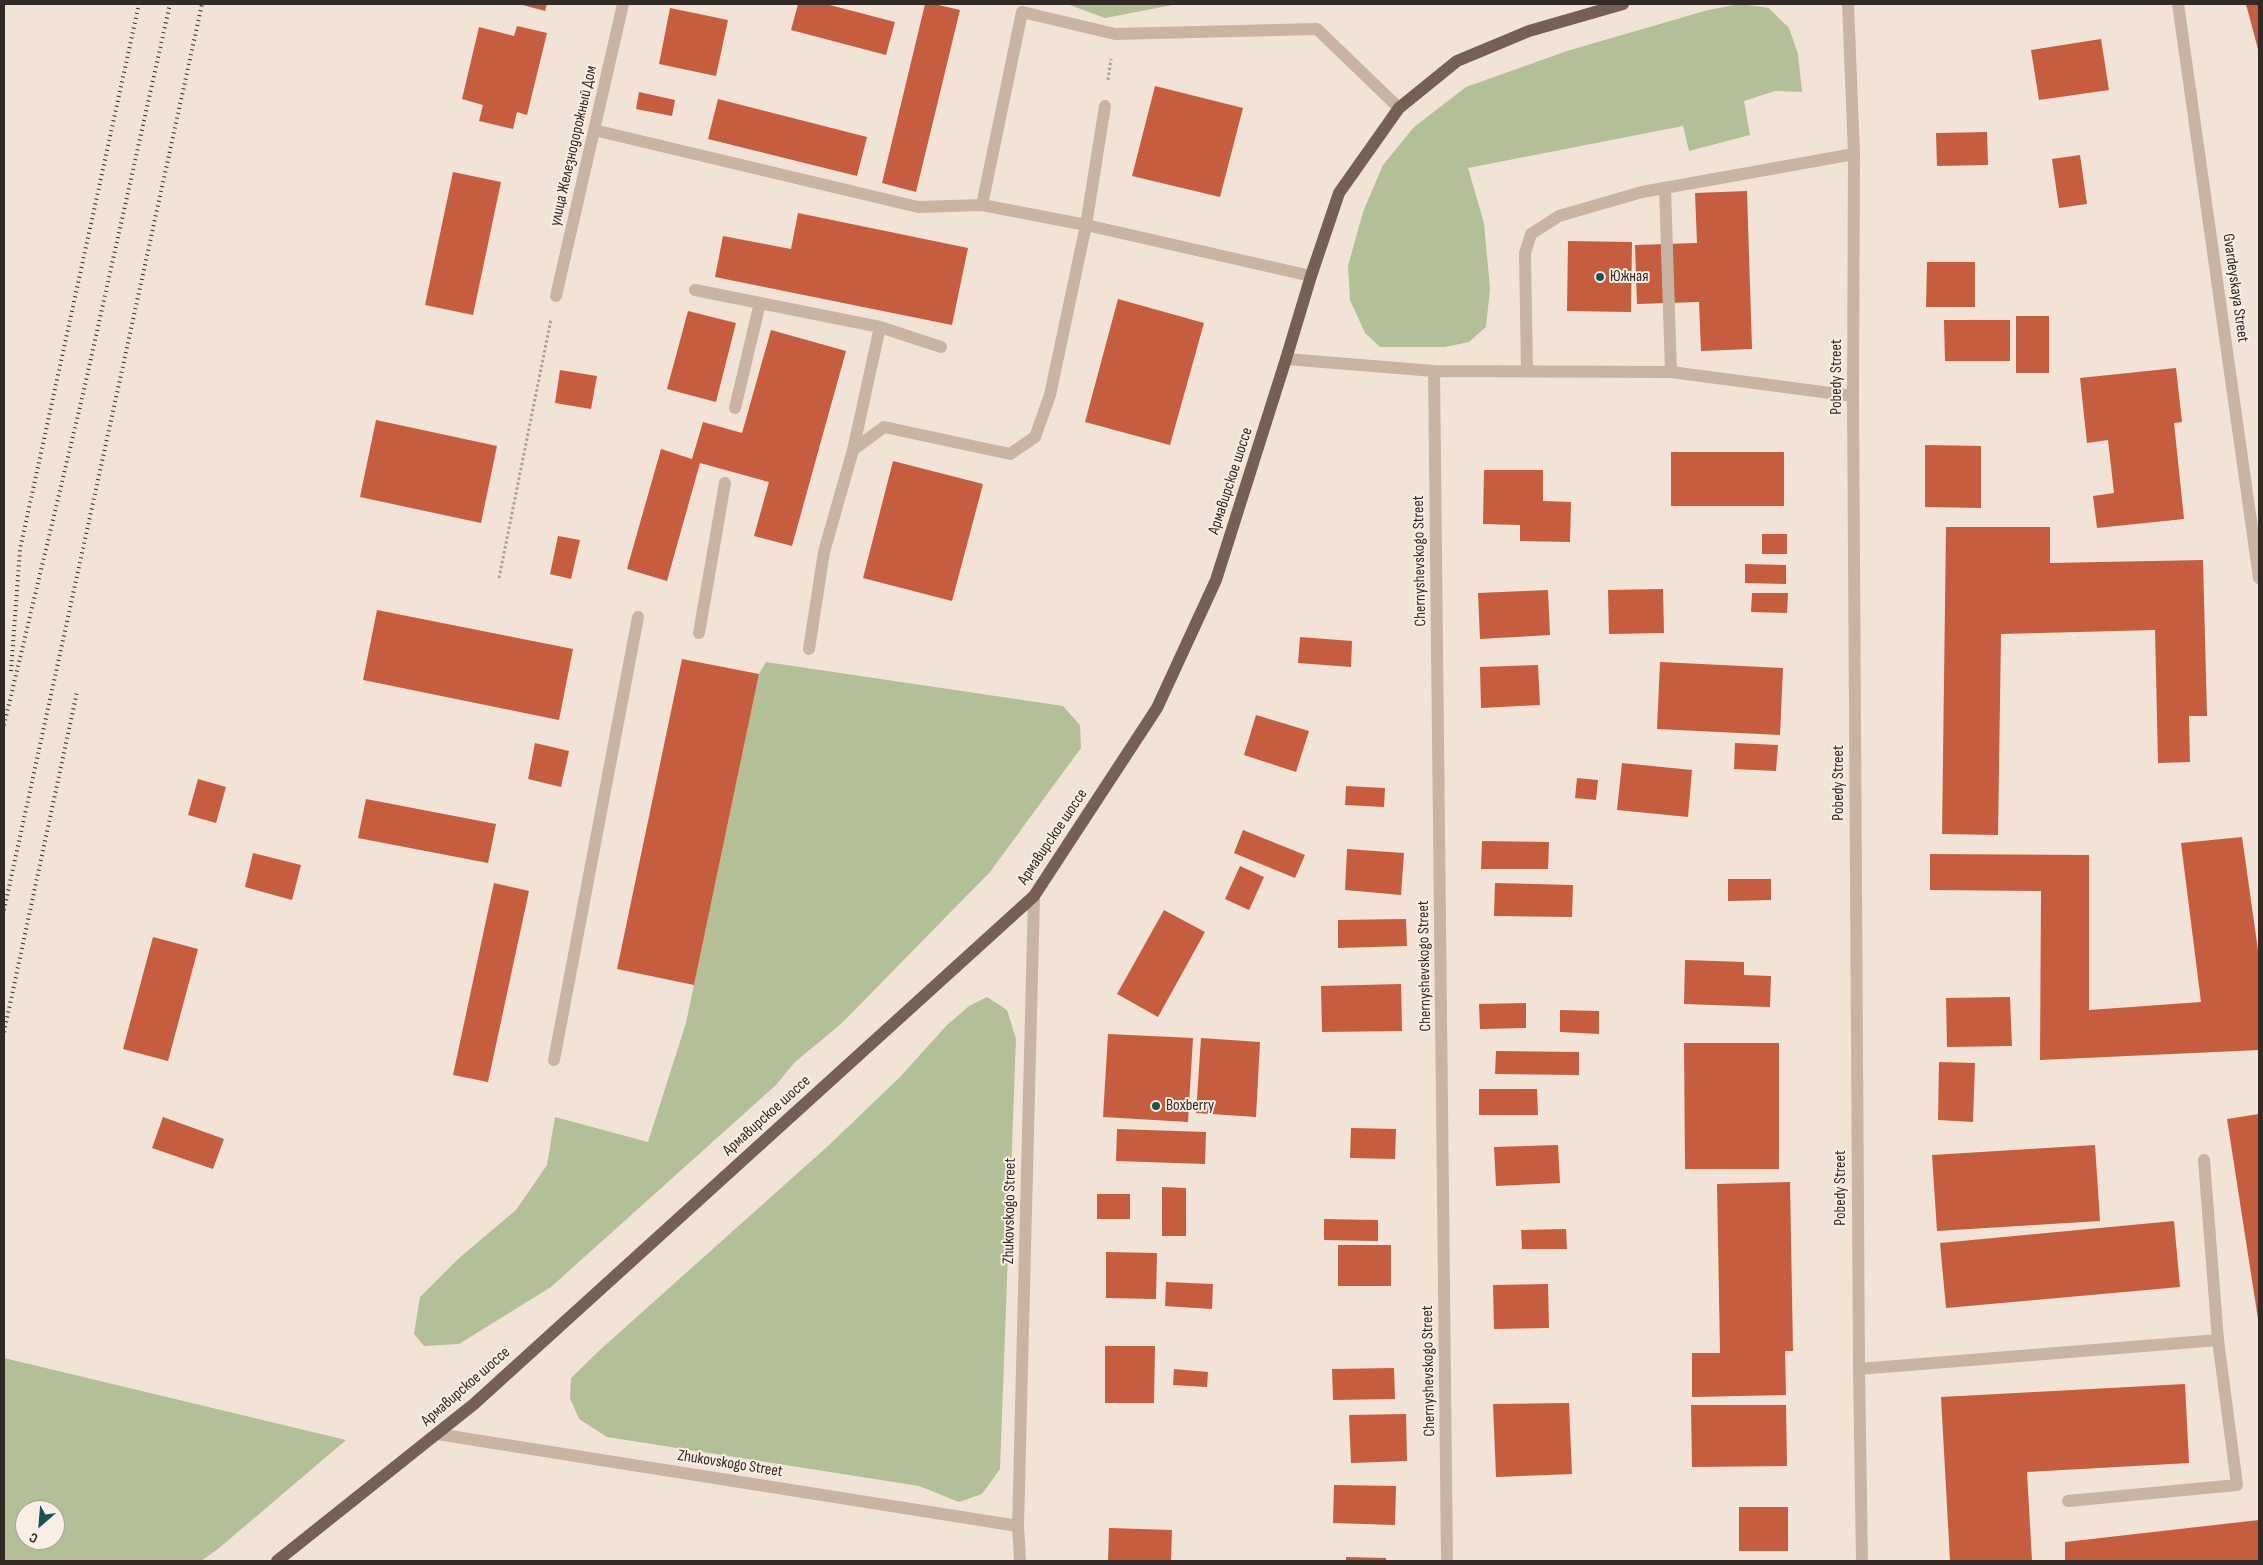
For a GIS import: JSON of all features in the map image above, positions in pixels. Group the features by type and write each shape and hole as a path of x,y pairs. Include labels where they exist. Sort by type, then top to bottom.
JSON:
{"main road":[{"name":"Армавирское шоссе","path":"277,1561 474,1404 1034,896 1161,699 1216,580 1311,276 1339,193 1399,108 1457,61 1529,31 1623,4"}],"street":[{"name":"улица Железнодорожный Дом","path":"556,296 623,4"},
{"name":"Pobedy Street","path":"1848,4 1854,154 1853,396 1859,1369 1862,1561"},
{"name":"Gvardeyskaya Street","path":"2178,4 2259,578"},
{"path":"982,205 1022,12 1115,34 1317,29 1399,108"},
{"path":"852,450 884,427 1010,454 1034,437 1050,395 1086,225 1105,106"},
{"path":"594,130 918,207 982,205 1086,225 1311,276"},
{"path":"1527,371 1525,253 1531,234 1559,216 1642,192 1854,154"},
{"path":"1665,188 1671,372"},
{"path":"695,290 880,327 941,347"},
{"path":"735,408 760,303"},
{"path":"809,649 824,552 852,450 880,327"},
{"path":"1286,359 1434,371 1671,372 1853,396"},
{"name":"Chernyshevskogo Street","path":"1434,371 1448,1561"},
{"path":"699,633 725,483"},
{"path":"554,1060 638,617"},
{"name":"Zhukovskogo Street","path":"1020,1561 1018,1526 1034,896"},
{"path":"2068,1501 2237,1485 2218,1340 2204,1160"},
{"path":"1859,1369 2218,1340"},
{"name":"Zhukovskogo Street","path":"437,1434 1018,1526"}],"path":[{"path":"1105,106 1115,34"},
{"path":"499,578 556,296"}],"green space":[{"path":"1067,4 1178,4 1105,18"},
{"path":"1741,4 1769,8 1789,28 1798,54 1802,92 1775,91 1744,101 1750,135 1689,151 1683,126 1468,168 1484,223 1490,289 1486,327 1469,342 1445,347 1380,347 1365,333 1350,300 1348,266 1363,212 1383,165 1414,127 1466,87 1567,51 1708,10"},
{"path":"766,662 1063,706 1080,725 1081,748 990,872 841,1024 795,1062 776,1085 551,1287 459,1344 424,1346 414,1334 420,1297 458,1259 516,1210 547,1165 555,1117 648,1142 686,1023 759,674"},
{"path":"987,997 1007,1010 1016,1039 1000,1469 982,1494 959,1502 919,1486 607,1437 579,1419 570,1398 571,1378 828,1146 900,1077 947,1025 969,1006"},
{"path":"4,1358 346,1440 218,1549 201,1561 4,1561"}],"building":[{"path":"519,4 547,4 545,11"},
{"path":"798,4 826,4 895,22 886,55 791,30"},
{"path":"925,4 934,4 960,10 916,192 882,183"},
{"path":"2246,4 2259,4 2259,53"},
{"path":"670,8 728,20 716,76 659,64"},
{"path":"517,26 547,33 527,115 517,112 513,129 479,121 483,105 462,99 479,27 514,36"},
{"path":"2101,39 2109,90 2039,100 2031,50"},
{"path":"1155,86 1243,108 1220,197 1132,176"},
{"path":"639,92 675,100 672,116 636,109"},
{"path":"718,99 867,137 857,176 708,139"},
{"path":"1987,132 1988,165 1937,166 1936,133"},
{"path":"2080,155 2087,204 2059,208 2052,159"},
{"path":"453,172 501,182 473,315 425,305"},
{"path":"1747,191 1752,349 1701,351 1699,302 1637,304 1635,245 1697,243 1695,193"},
{"path":"798,213 968,248 952,325 715,277 723,236 791,249"},
{"name":"Южная","path":"1568,241 1632,242 1631,312 1567,311"},
{"path":"1927,262 1975,262 1975,307 1926,307"},
{"path":"1118,299 1204,323 1170,445 1085,422"},
{"path":"688,311 736,323 716,402 667,389"},
{"path":"2016,316 2049,316 2049,373 2016,373"},
{"path":"1944,320 2010,320 2010,361 1945,361"},
{"path":"771,330 846,351 792,546 754,536 769,482 700,463 667,581 627,569 661,449 692,459 703,422 742,433"},
{"path":"2176,368 2182,422 2174,423 2184,519 2097,528 2093,496 2114,493 2108,440 2087,443 2080,378"},
{"path":"560,370 597,376 591,409 555,403"},
{"path":"376,420 497,446 481,523 360,497"},
{"path":"1925,445 1981,446 1981,508 1925,507"},
{"path":"1671,452 1784,452 1784,506 1671,506"},
{"path":"893,461 983,484 952,601 863,578"},
{"path":"1484,470 1543,470 1543,501 1571,502 1570,542 1520,541 1520,525 1483,524"},
{"path":"1946,527 2050,527 2050,563 2203,560 2207,716 2189,716 2190,762 2158,763 2155,630 2001,634 1998,835 1942,834"},
{"path":"1762,534 1787,534 1787,554 1762,554"},
{"path":"558,536 580,540 571,579 550,574"},
{"path":"1745,564 1786,565 1786,584 1745,583"},
{"path":"1663,589 1664,633 1609,634 1608,590"},
{"path":"1548,590 1550,635 1480,639 1478,593"},
{"path":"1752,593 1788,593 1787,613 1751,612"},
{"path":"377,610 573,649 559,720 363,680"},
{"path":"1300,637 1352,641 1351,667 1298,663"},
{"path":"682,659 759,674 694,985 617,969"},
{"path":"1660,662 1783,668 1780,735 1657,729"},
{"path":"1538,665 1540,705 1481,708 1480,667"},
{"path":"1256,715 1309,731 1296,772 1244,755"},
{"path":"535,743 569,751 561,787 528,779"},
{"path":"1735,743 1778,745 1776,771 1734,769"},
{"path":"1622,763 1692,770 1688,817 1617,810"},
{"path":"1577,778 1598,780 1596,800 1575,798"},
{"path":"198,779 226,787 216,823 188,815"},
{"path":"1346,786 1385,788 1384,807 1345,805"},
{"path":"366,799 496,824 488,863 358,838"},
{"path":"1243,830 1305,855 1295,878 1234,853"},
{"path":"2242,837 2259,957 2259,1050 2040,1060 2041,891 1930,890 1930,854 2089,855 2089,1010 2201,1002 2181,843"},
{"path":"1482,841 1549,842 1548,869 1481,869"},
{"path":"1347,849 1404,853 1401,895 1345,890"},
{"path":"253,853 301,865 292,900 245,887"},
{"path":"1240,866 1264,877 1249,910 1225,899"},
{"path":"1728,879 1771,879 1771,900 1728,901"},
{"path":"494,883 529,891 488,1082 453,1075"},
{"path":"1495,883 1573,885 1572,917 1494,916"},
{"path":"1164,910 1205,932 1158,1017 1117,994"},
{"path":"1406,919 1407,946 1338,948 1338,920"},
{"path":"153,937 198,949 168,1061 123,1049"},
{"path":"1685,960 1744,962 1744,975 1771,976 1770,1007 1684,1004"},
{"path":"1401,984 1402,1031 1322,1032 1321,986"},
{"path":"2010,997 2012,1046 1947,1047 1946,998"},
{"path":"1526,1003 1526,1028 1480,1029 1479,1004"},
{"path":"1560,1010 1599,1011 1599,1034 1560,1032"},
{"path":"1108,1034 1193,1038 1188,1122 1103,1117"},
{"path":"1201,1038 1260,1042 1256,1117 1196,1113"},
{"path":"1684,1043 1779,1043 1779,1169 1685,1169"},
{"path":"1496,1051 1579,1052 1579,1075 1495,1074"},
{"path":"1939,1062 1975,1063 1973,1122 1938,1120"},
{"path":"1479,1089 1537,1089 1538,1115 1479,1115"},
{"path":"2259,1114 2259,1319 2258,1319 2227,1119"},
{"path":"163,1117 224,1139 213,1169 152,1148"},
{"path":"1351,1128 1396,1129 1395,1159 1350,1158"},
{"path":"1117,1129 1206,1132 1205,1164 1116,1161"},
{"path":"1558,1145 1560,1183 1496,1186 1494,1147"},
{"path":"2095,1145 2100,1221 1937,1231 1932,1155"},
{"path":"1790,1182 1793,1351 1785,1351 1786,1395 1692,1397 1692,1353 1720,1353 1717,1184"},
{"path":"1162,1187 1186,1188 1186,1236 1162,1236"},
{"path":"1097,1194 1130,1194 1130,1219 1097,1219"},
{"path":"1324,1219 1378,1220 1378,1241 1324,1240"},
{"path":"2174,1221 2180,1287 1946,1308 1940,1243"},
{"path":"1566,1229 1567,1249 1522,1249 1521,1230"},
{"path":"1338,1245 1391,1245 1391,1286 1338,1286"},
{"path":"1106,1252 1157,1253 1156,1299 1106,1298"},
{"path":"1166,1282 1213,1284 1212,1309 1165,1306"},
{"path":"1548,1284 1549,1328 1494,1329 1493,1285"},
{"path":"1105,1346 1155,1346 1154,1403 1105,1403"},
{"path":"1394,1368 1395,1399 1333,1400 1332,1369"},
{"path":"1174,1369 1208,1372 1207,1387 1173,1385"},
{"path":"2185,1384 2189,1463 2027,1472 2032,1561 1950,1561 1941,1397"},
{"path":"1569,1403 1572,1474 1496,1477 1493,1404"},
{"path":"1691,1405 1786,1405 1787,1466 1692,1467"},
{"path":"1406,1414 1407,1461 1351,1463 1349,1415"},
{"path":"1334,1485 1396,1486 1395,1525 1333,1523"},
{"path":"1739,1507 1788,1507 1788,1551 1739,1551"},
{"path":"2259,1520 2259,1561 2065,1561 2065,1542"},
{"path":"1109,1528 1172,1530 1171,1561 1108,1561"},
{"path":"1346,1557 1386,1558 1386,1561 1346,1561"}],"railway":[{"path":"11,671 20,549 139,4"},
{"path":"4,725 83,394 170,4"},
{"path":"4,910 202,4"},
{"path":"4,1032 77,692"}],"place":[{"name":"Южная","path":"1600,277"},
{"name":"Boxberry","path":"1156,1106"}]}
